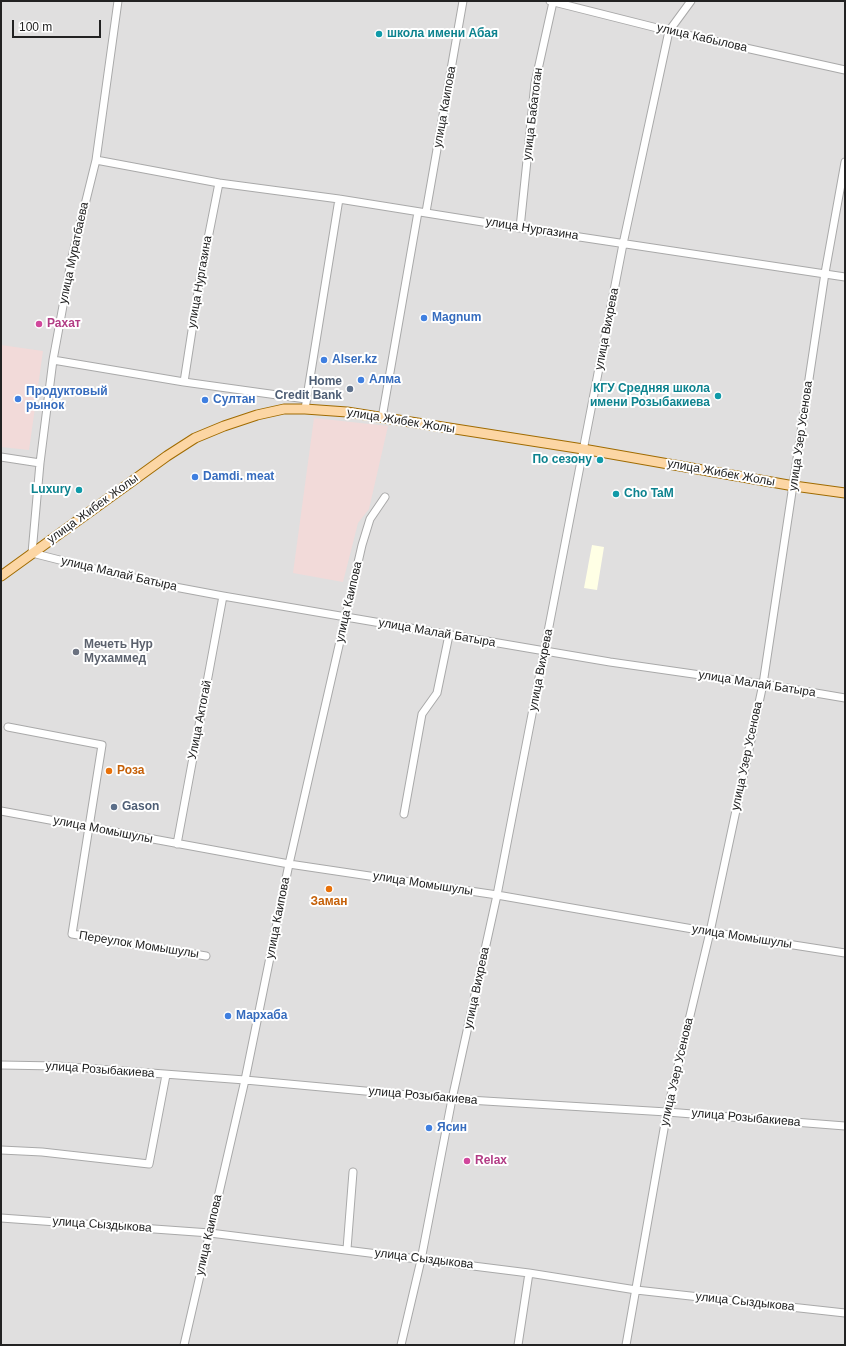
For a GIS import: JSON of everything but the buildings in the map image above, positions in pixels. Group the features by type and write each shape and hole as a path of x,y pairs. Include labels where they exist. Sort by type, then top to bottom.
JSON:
{"main road":[{"name":"улица Жибек Жолы","path":"1,576 167,456 195,438 224,426 284,409 347,412 584,449 794,486 845,493"}],"street":[{"name":"улица Муратбаева","path":"32,553 40,464 53,360 72,258 96,160 118,1"},
{"name":"улица Каипова","path":"426,212 463,1"},
{"name":"улица Вихрева","path":"401,1345 421,1260 452,1099 497,895 623,244 669,31 691,1"},
{"name":"улица Кабылова","path":"556,2 669,31 845,70"},
{"name":"улица Бабатоган","path":"520,228 534,83 556,2"},
{"name":"улица Нургазина","path":"96,160 219,183 426,212 623,244 845,277"},
{"name":"улица Узер Усенова","path":"626,1345 667,1112 710,932 763,684 825,273 845,162"},
{"name":"улица Нургазина","path":"184,382 200,279 219,183"},
{"path":"305,409 339,199"},
{"path":"382,418 418,212"},
{"path":"53,360 184,382 306,399"},
{"path":"1,457 40,464"},
{"name":"улица Каипова","path":"184,1345 245,1080 289,864 362,545 370,519 385,497"},
{"name":"улица Малай Батыра","path":"32,553 107,572 223,596 346,616 545,652 763,684 845,698"},
{"name":"Улица Актогай","path":"177,844 223,596"},
{"path":"404,814 422,714 437,693 449,635"},
{"name":"Переулок Момышулы","path":"8,727 102,745 72,934 206,956"},
{"name":"улица Момышулы","path":"1,811 289,864 497,895 710,932 845,953"},
{"name":"улица Розыбакиева","path":"1,1066 57,1066 245,1080 452,1099 667,1112 845,1126"},
{"path":"1,1150 42,1152 149,1164 166,1075"},
{"path":"347,1249 353,1172"},
{"name":"улица Сыздыкова","path":"1,1218 210,1233 529,1273 636,1290 845,1313"},
{"path":"518,1345 529,1273"}],"shaded area":[{"path":"1,1 845,1 845,1345 1,1345"},
{"name":"Продуктовый рынок","path":"1,345 43,351 29,450 1,447"},
{"path":"314,418 388,426 369,509 358,523 343,582 293,573"},
{"path":"592,545 604,547 597,590 584,588"}],"place":[{"name":"школа имени Абая","path":"379,34"},
{"name":"Magnum","path":"424,318"},
{"name":"Рахат","path":"39,324"},
{"name":"Alser.kz","path":"324,360"},
{"name":"Алма","path":"361,380"},
{"name":"Home Credit Bank","path":"350,389"},
{"name":"КГУ Средняя школа имени Розыбакиева","path":"718,396"},
{"name":"Продуктовый рынок","path":"18,399"},
{"name":"Султан","path":"205,400"},
{"name":"По сезону","path":"600,460"},
{"name":"Damdi. meat","path":"195,477"},
{"name":"Luxury","path":"79,490"},
{"name":"Cho TaM","path":"616,494"},
{"name":"Мечеть Нур Мухаммед","path":"76,652"},
{"name":"Роза","path":"109,771"},
{"name":"Gason","path":"114,807"},
{"name":"Заман","path":"329,889"},
{"name":"Мархаба","path":"228,1016"},
{"name":"Ясин","path":"429,1128"},
{"name":"Relax","path":"467,1161"}]}
